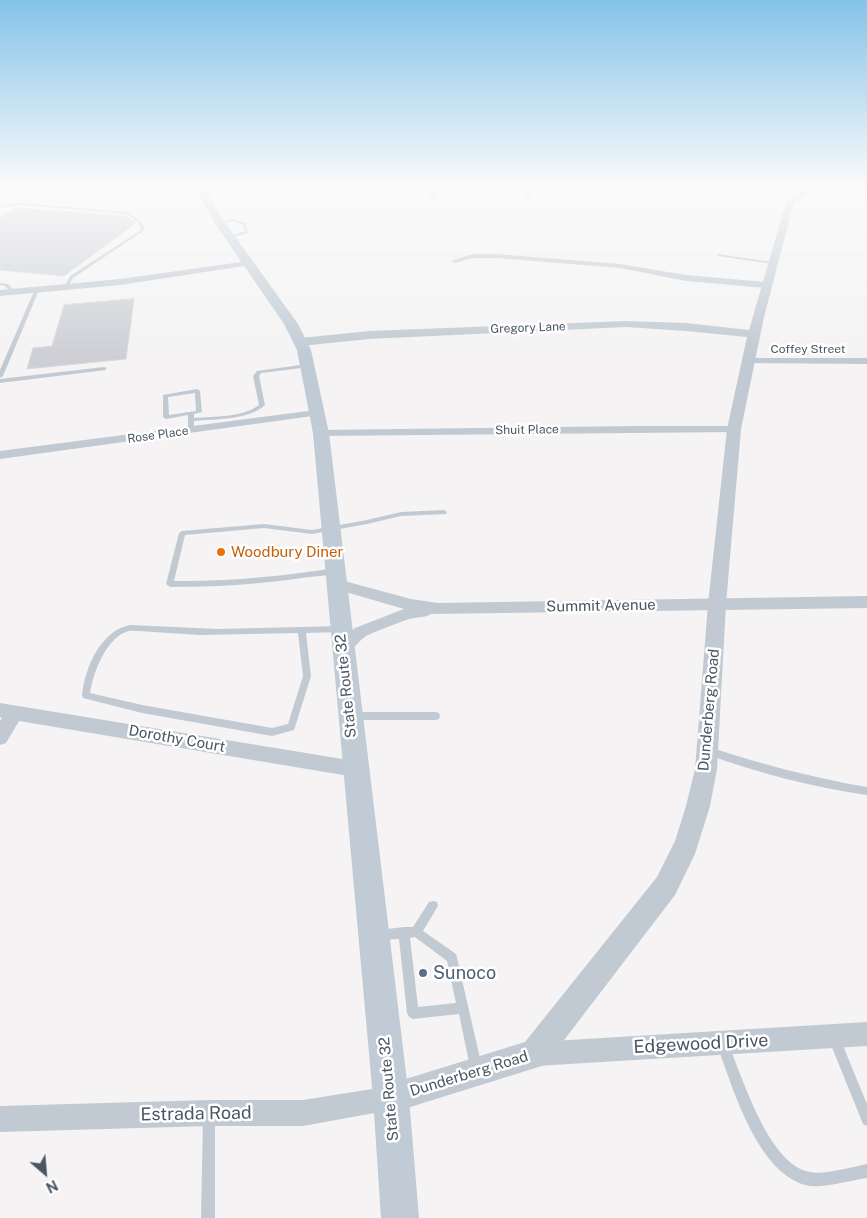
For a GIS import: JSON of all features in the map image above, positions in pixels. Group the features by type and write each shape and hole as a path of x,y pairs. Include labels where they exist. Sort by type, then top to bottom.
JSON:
{"main road":[{"name":"State Route 32","path":"234,243 292,324 308,366 319,423 355,769 388,934 391,1098 400,1218"}],"street":[{"name":"Dunderberg Road","path":"391,1098 534,1054 666,886 686,845 698,806 707,751 717,604 734,430 766,284 778,243"},
{"path":"455,261 472,256 496,256 620,266 686,278 766,284"},
{"path":"0,293 154,277 248,263"},
{"name":"Gregory Lane","path":"300,342 369,335 626,324 686,327 755,334"},
{"name":"Coffey Street","path":"749,361 867,361"},
{"name":"Rose Place","path":"0,455 191,421 319,423"},
{"name":"Shuit Place","path":"319,423 734,430"},
{"name":"Summit Avenue","path":"336,578 411,605 438,609 867,602"},
{"path":"341,639 409,613 438,609"},
{"path":"0,737 8,711"},
{"name":"Dorothy Court","path":"8,711 355,769"},
{"name":"Edgewood Drive","path":"534,1054 867,1034"},
{"name":"Estrada Road","path":"0,1119 210,1113 303,1113 391,1098"}],"lane":[{"path":"66,287 71,277 123,243"},
{"path":"718,255 772,262"},
{"path":"0,284 6,285 14,292"},
{"path":"0,376 37,290"},
{"path":"191,421 199,412 197,391 165,396 166,417 191,421 255,411 262,405 257,374 308,366"},
{"path":"0,381 104,370"},
{"path":"336,578 207,585 170,584 182,533 264,526 312,532 330,530 401,514 444,512"},
{"path":"302,630 306,676 290,727 272,732 142,709 86,695 86,682 109,637 125,628 200,632 302,630 341,639"},
{"path":"349,716 436,716"},
{"path":"707,751 779,772 867,790"},
{"path":"416,932 433,906"},
{"path":"463,1008 412,1013 388,934 416,932 452,958 463,1008 477,1072"},
{"path":"833,1036 867,1120"},
{"path":"722,1042 753,1121 773,1156 789,1169 809,1179 867,1171"},
{"path":"208,1218 210,1113"}],"building":[{"path":"0,243 109,243 64,276 0,270"},
{"path":"134,299 126,359 27,369 33,348 52,346 64,305"}],"place":[{"name":"Woodbury Diner","path":"221,552"},
{"name":"Sunoco","path":"423,973"}]}
